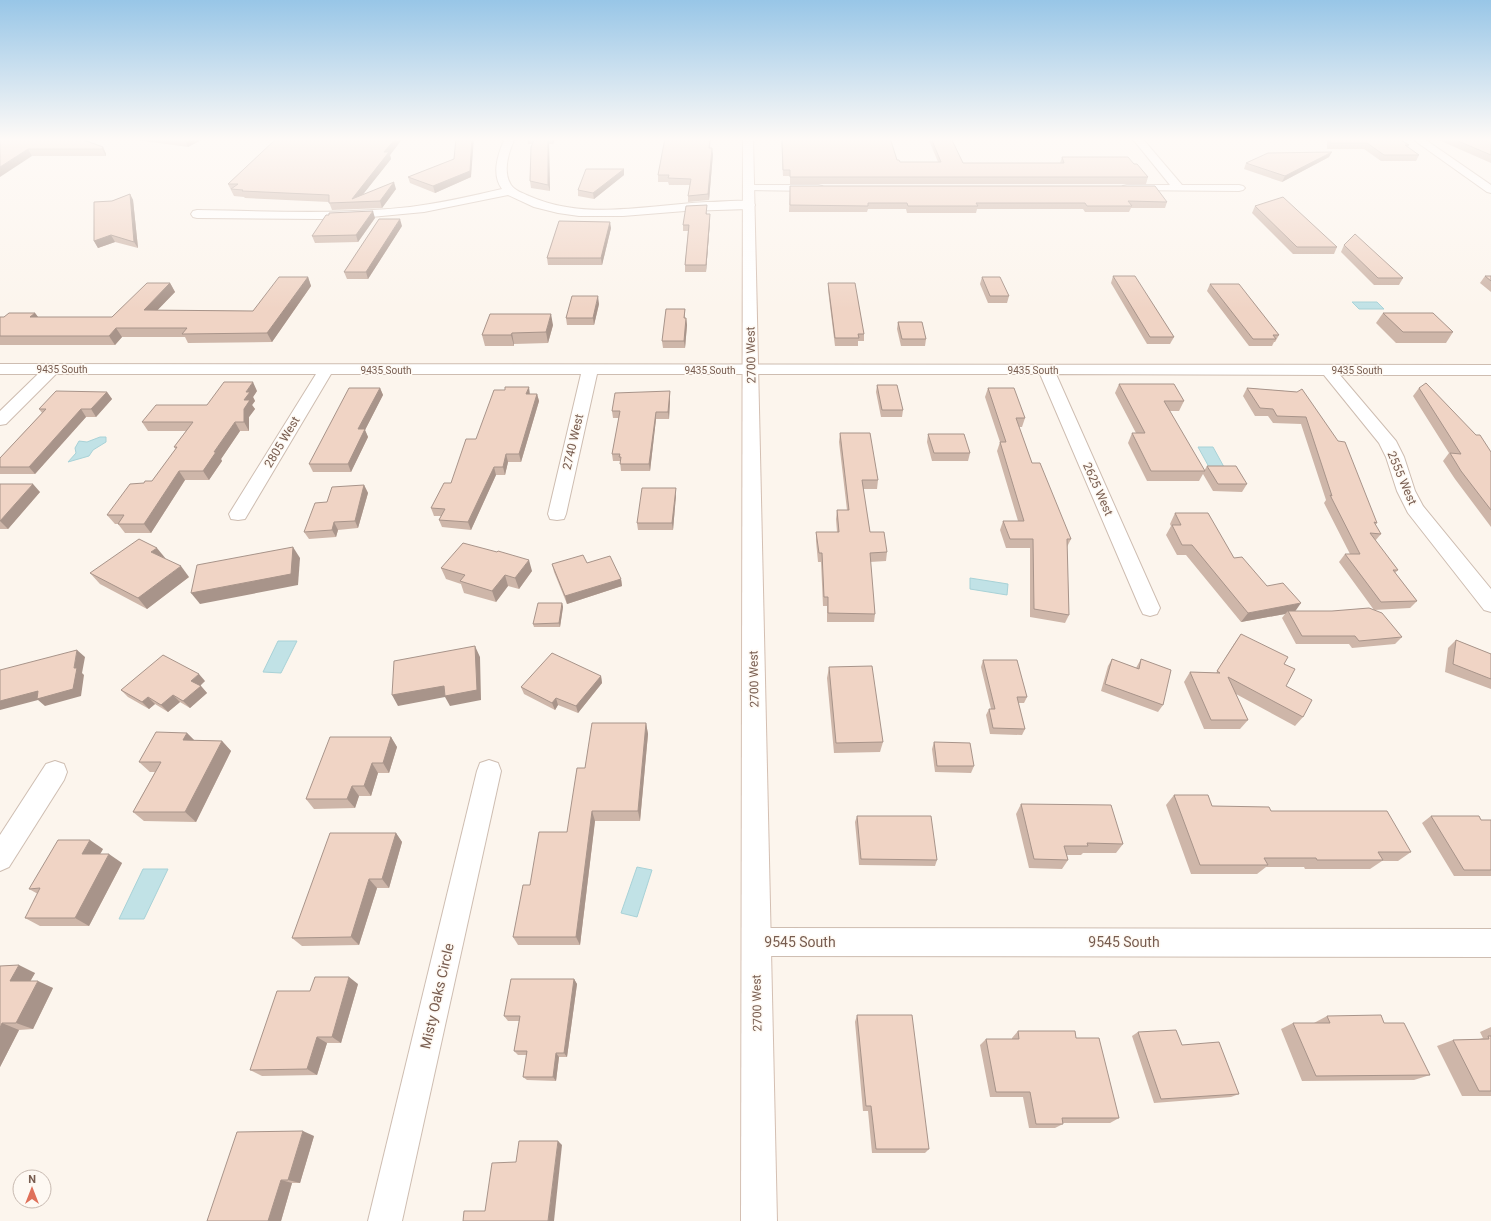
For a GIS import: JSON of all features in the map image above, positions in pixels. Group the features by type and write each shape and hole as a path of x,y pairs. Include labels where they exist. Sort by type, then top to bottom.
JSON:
{"main road":[{"name":"2700 West","path":"749,196 759,1221"}],"street":[{"path":"197,214 336,214 389,212 431,207 487,195"},
{"path":"518,195 528,201 550,208 577,212 609,213 686,207 759,195"},
{"name":"9435 South","path":"0,369 1491,370"},
{"path":"0,420 52,369"},
{"name":"2805 West","path":"238,514 326,370"},
{"name":"2740 West","path":"557,514 590,370"},
{"name":"2625 West","path":"1046,370 1150,608"},
{"name":"2555 West","path":"1328,370 1387,441 1395,457 1406,491 1415,509 1491,604"},
{"name":"Misty Oaks Circle","path":"385,1221 489,771"},
{"path":"0,858 55,772"},
{"name":"9545 South","path":"757,942 1491,943"}],"water":[{"path":"1352,302 1377,302 1384,309 1359,309"},
{"path":"100,437 106,437 106,442 93,450 89,456 68,462 76,453 75,448 79,441 87,442"},
{"path":"1198,447 1213,447 1224,467 1209,467"},
{"path":"970,578 1008,584 1007,595 970,589"},
{"path":"278,641 297,641 281,673 263,672"},
{"path":"637,867 652,870 637,917 621,913"},
{"path":"143,869 168,869 144,919 119,919"}],"building":[{"path":"130,195 134,242 111,235 94,241 94,202 112,201"},
{"path":"329,195 355,195 352,199 362,195 384,195 380,201 329,203"},
{"path":"790,195 1162,195 1167,202 1128,201 1132,206 1087,206 1085,203 976,203 978,206 908,206 907,203 868,203 868,206 790,205"},
{"path":"1283,197 1337,247 1297,247 1255,206"},
{"path":"707,205 706,214 710,214 706,265 685,265 689,225 683,225 686,206"},
{"path":"373,211 356,235 312,236 326,215 329,215 329,213"},
{"path":"379,219 400,219 366,272 344,272"},
{"path":"559,221 610,222 601,258 547,258"},
{"path":"1355,234 1403,278 1378,278 1344,245"},
{"path":"1113,276 1135,276 1174,337 1150,337"},
{"path":"1485,276 1491,276 1491,281"},
{"path":"279,277 308,277 267,333 182,334 187,328 116,328 109,336 0,336 0,317 4,317 9,313 35,313 30,317 112,317 147,283 170,283 144,310 253,311"},
{"path":"982,277 1000,277 1009,296 990,296"},
{"path":"828,283 855,283 864,334 858,334 859,338 835,338"},
{"path":"1210,284 1239,284 1279,335 1273,335 1276,339 1253,339"},
{"path":"572,296 598,296 593,318 566,318"},
{"path":"666,309 685,309 684,318 686,318 684,341 662,341"},
{"path":"1383,313 1433,313 1453,332 1403,332"},
{"path":"490,314 551,314 546,332 512,333 511,335 482,335"},
{"path":"898,322 922,322 926,339 902,339"},
{"path":"224,382 253,382 246,392 250,392 244,400 250,400 244,409 244,422 235,422 203,471 179,471 144,524 118,524 124,515 107,515 130,484 152,481 177,447 174,447 193,422 142,422 156,405 207,405"},
{"path":"1426,383 1476,435 1480,435 1491,452 1491,510 1461,471 1450,453 1461,454 1419,388"},
{"path":"1119,384 1174,384 1184,401 1164,401 1205,471 1151,471 1132,433 1145,433"},
{"path":"877,385 897,385 903,410 882,410"},
{"path":"505,387 529,387 526,394 537,394 519,454 506,454 503,467 494,467 468,522 439,520 445,509 431,508 444,483 451,483 466,439 476,439 494,390 505,390"},
{"path":"349,388 380,388 358,429 365,429 348,464 309,464"},
{"path":"988,388 1014,388 1025,418 1016,418 1032,463 1040,463 1071,539 1067,539 1069,615 1034,609 1033,539 1010,539 1003,521 1024,521 1000,442 1006,442"},
{"path":"1247,388 1297,392 1302,389 1338,441 1345,442 1377,523 1374,522 1381,534 1370,533 1398,570 1393,570 1417,601 1381,602 1345,554 1360,554 1330,495 1332,496 1306,417 1277,416 1273,409 1260,408"},
{"path":"56,391 107,392 91,409 81,409 29,467 0,467 0,458 46,409 39,409"},
{"path":"670,391 668,412 656,412 649,464 620,464 620,454 612,454 620,411 612,411 615,393"},
{"path":"840,433 870,433 878,480 862,480 870,532 884,532 887,552 870,553 875,614 828,613 828,597 824,597 822,553 819,553 816,532 839,532 837,510 849,510"},
{"path":"928,434 964,434 970,453 934,453"},
{"path":"1207,466 1236,466 1247,484 1218,484"},
{"path":"0,484 33,484 0,521"},
{"path":"364,485 355,521 334,522 332,530 304,532 315,503 327,502 332,487"},
{"path":"642,488 676,488 672,523 637,523"},
{"path":"1175,513 1208,513 1234,558 1242,557 1267,586 1283,583 1301,603 1248,613 1192,545 1182,545 1172,525 1181,525"},
{"path":"139,539 157,548 151,552 181,566 138,598 90,573"},
{"path":"463,543 529,560 515,578 505,575 492,591 460,581 465,575 441,568"},
{"path":"293,547 291,574 191,593 197,565"},
{"path":"583,555 587,563 610,556 621,579 565,596 552,564"},
{"path":"538,603 562,603 559,623 533,624"},
{"path":"1369,608 1382,613 1402,637 1359,641 1355,636 1302,636 1288,611 1332,611"},
{"path":"1241,634 1288,657 1284,664 1295,669 1286,686 1312,700 1303,717 1228,677 1248,720 1211,720 1190,672 1220,673 1217,671"},
{"path":"1456,640 1491,654 1491,679 1453,664"},
{"path":"475,646 477,690 445,696 444,686 392,695 394,661"},
{"path":"77,650 74,668 77,668 73,689 37,699 38,691 0,701 0,670"},
{"path":"552,653 601,676 576,706 556,698 552,703 521,687"},
{"path":"163,655 199,674 191,681 201,686 183,701 173,695 161,705 148,697 142,702 121,690"},
{"path":"1112,659 1139,669 1141,659 1171,670 1163,705 1105,684"},
{"path":"983,660 1017,660 1027,697 1017,697 1025,729 993,728 989,709 995,709"},
{"path":"872,666 883,742 836,743 829,667"},
{"path":"592,723 646,723 638,811 592,811 576,937 513,937 523,885 530,885 539,832 567,832 577,768 585,768"},
{"path":"156,732 187,733 183,740 222,741 185,812 133,812 161,762 139,762"},
{"path":"330,737 391,737 383,763 372,763 364,786 352,786 347,799 306,799"},
{"path":"934,742 970,743 974,766 937,766"},
{"path":"1174,795 1208,795 1212,806 1269,807 1271,811 1387,811 1411,852 1378,852 1383,860 1264,858 1268,865 1200,865"},
{"path":"1021,804 1111,805 1123,844 1087,843 1088,846 1064,846 1068,860 1034,859"},
{"path":"857,816 931,816 937,860 861,859"},
{"path":"1431,816 1479,816 1481,820 1491,820 1491,870 1464,870"},
{"path":"330,833 396,833 382,879 369,879 351,937 292,938"},
{"path":"58,840 90,840 82,854 109,854 75,918 25,918 40,888 29,889"},
{"path":"19,965 10,981 38,981 16,1023 2,1023 0,1028 0,966"},
{"path":"315,977 349,977 332,1037 317,1037 307,1069 250,1070 277,991 310,991"},
{"path":"511,979 574,979 564,1053 556,1053 553,1077 523,1077 527,1051 514,1051 520,1016 504,1016"},
{"path":"857,1015 912,1015 929,1149 876,1149 871,1106 866,1106"},
{"path":"1381,1015 1384,1023 1404,1023 1430,1075 1316,1076 1293,1023 1330,1023 1327,1016"},
{"path":"1176,1030 1182,1045 1219,1042 1239,1094 1161,1099 1138,1032"},
{"path":"1018,1031 1075,1031 1076,1038 1099,1038 1119,1118 1062,1118 1063,1124 1036,1124 1030,1092 996,1092 986,1039 1019,1039"},
{"path":"1488,1036 1491,1036 1491,1091 1479,1091 1453,1040 1489,1039"},
{"path":"303,1131 288,1180 281,1180 268,1221 207,1221 237,1132"},
{"path":"519,1141 558,1141 548,1221 463,1221 464,1211 485,1211 492,1163 516,1162"}]}
